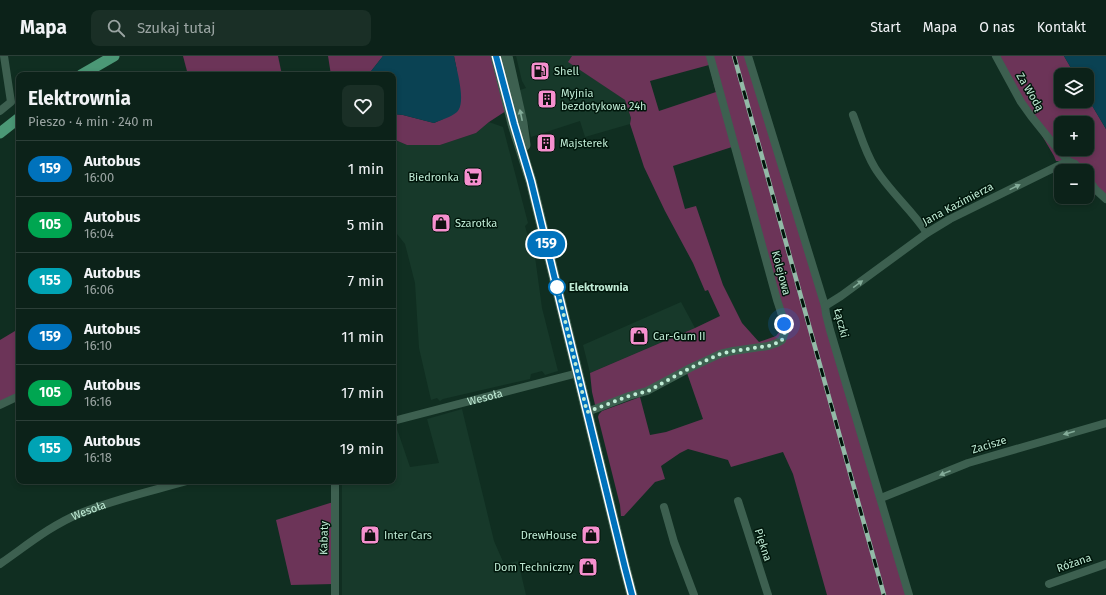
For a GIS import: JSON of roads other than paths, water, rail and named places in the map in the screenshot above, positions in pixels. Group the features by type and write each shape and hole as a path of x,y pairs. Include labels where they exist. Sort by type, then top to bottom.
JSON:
{"main road":[{"path":"86,72 114,56"},
{"path":"0,133 16,120"}],"street":[{"path":"0,110 12,102 4,56"},
{"path":"496,56 515,131 527,167 632,595"},
{"path":"507,56 522,122 527,167"},
{"name":"Kolejowa","path":"587,412 629,396 648,391 690,368 720,354 768,346 777,343 782,340 785,332 782,315 710,56"},
{"name":"Łączki","path":"748,56 825,306 830,330 909,595"},
{"name":"Za Wodą","path":"996,56 1021,102 1031,116 1068,161 1075,164"},
{"path":"853,115 863,144 875,168 898,199 927,233"},
{"name":"Jana Kazimierza","path":"825,306 847,292 927,233 950,219 1068,161"},
{"path":"1094,188 1106,199"},
{"name":"Wesoła","path":"396,420 578,373"},
{"path":"0,405 16,397"},
{"name":"Zacisze","path":"881,498 968,463 1106,423"},
{"name":"Wesoła","path":"0,564 46,532 80,513 167,484"},
{"name":"Kabaty","path":"334,595 335,484"},
{"name":"Piękna","path":"738,501 768,595"},
{"path":"664,507 674,542 694,595"},
{"name":"Różana","path":"1049,584 1106,564"}],"water":[{"path":"383,56 454,56 461,93 460,108 449,117 434,123 396,114 396,72 370,72"},
{"path":"1064,56 1106,56 1106,129 1094,108 1094,68 1071,68"}],"railway":[{"path":"734,56 884,595"}],"place":[{"name":"Shell","path":"540,71"},
{"name":"Myjnia bezdotykowa 24h","path":"547,99"},
{"name":"Majsterek","path":"546,143"},
{"name":"Biedronka","path":"473,177"},
{"name":"Szarotka","path":"441,223"},
{"name":"Elektrownia","path":"557,287"},
{"name":"Car-Gum II","path":"639,336"},
{"name":"Inter Cars","path":"370,535"},
{"name":"DrewHouse","path":"591,535"},
{"name":"Dom Techniczny","path":"588,567"}]}
